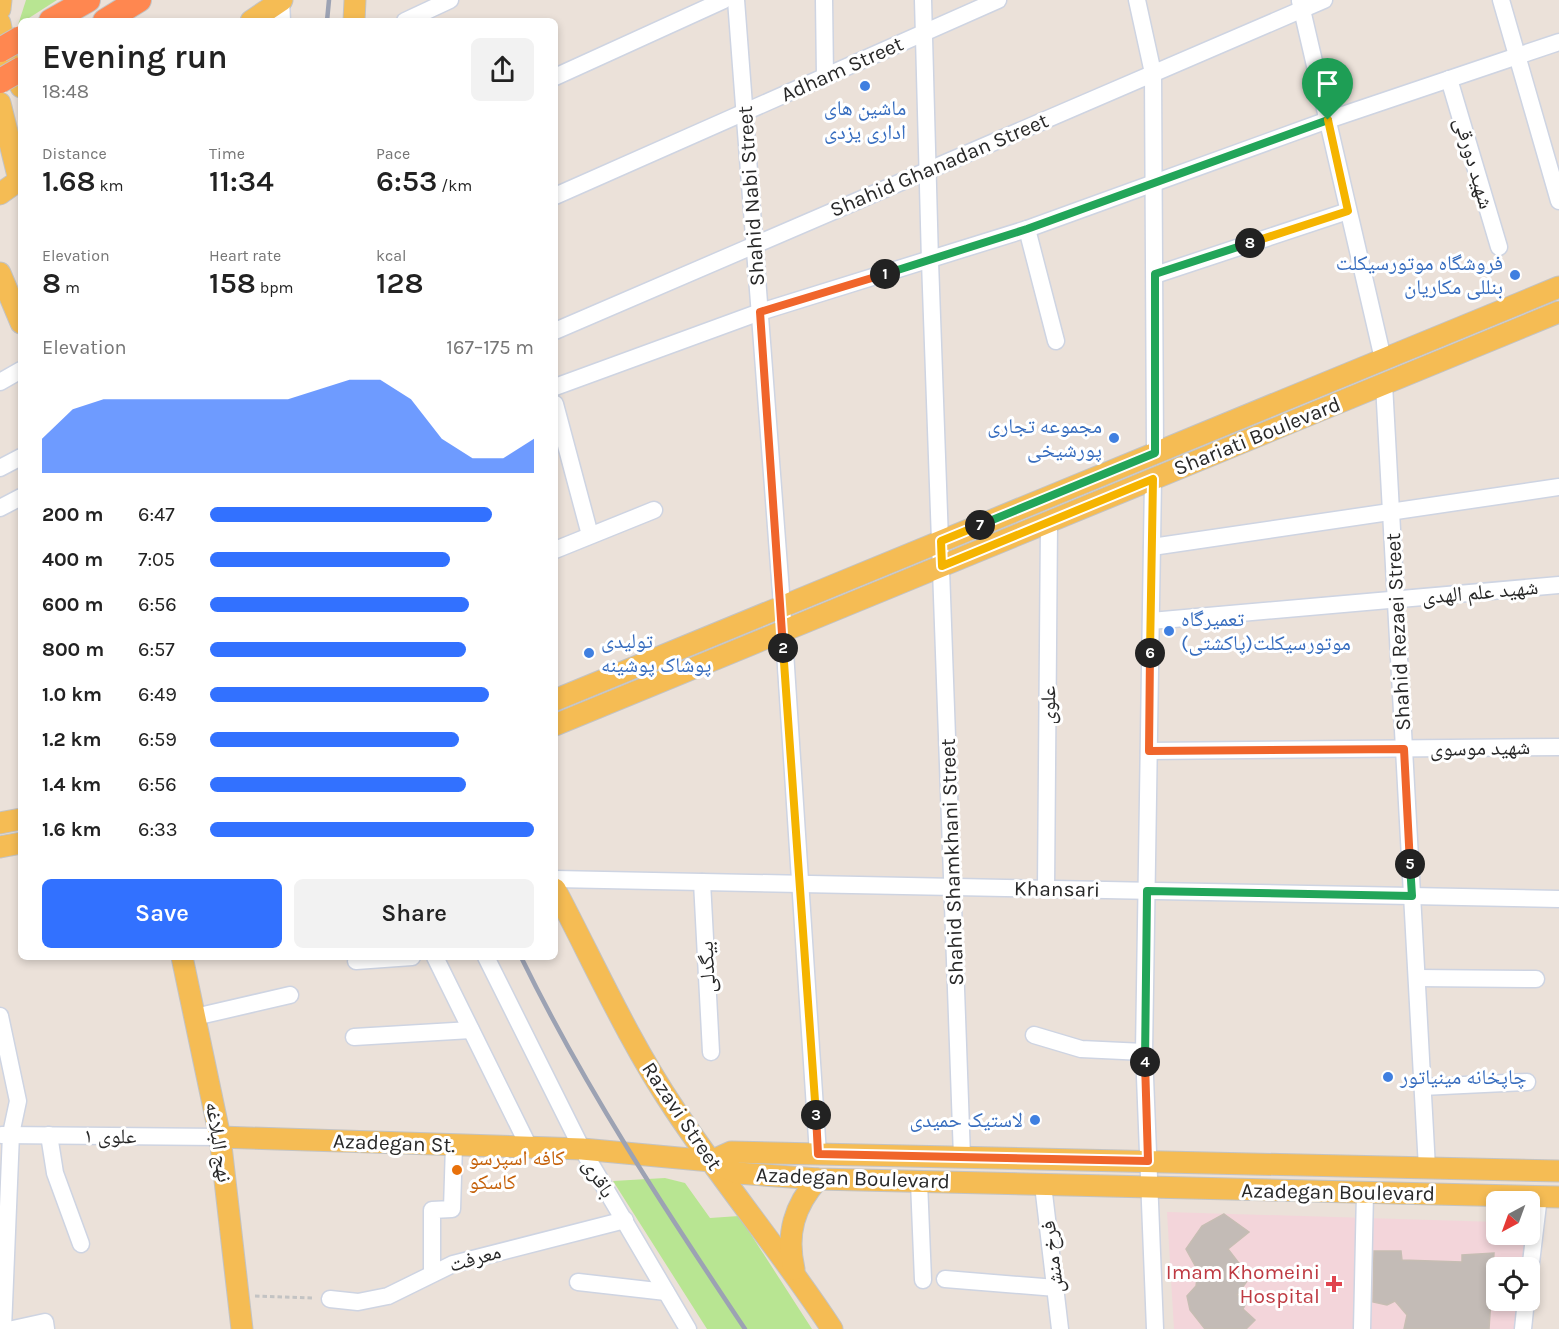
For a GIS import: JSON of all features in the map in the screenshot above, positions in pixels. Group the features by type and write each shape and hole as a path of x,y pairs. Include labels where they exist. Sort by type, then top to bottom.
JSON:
{"highway":[{"path":"56,18 88,0"},
{"path":"110,18 139,0"},
{"path":"0,50 18,40"},
{"path":"0,81 18,71"}],"main road":[{"path":"0,9 1,0"},
{"path":"354,18 355,0"},
{"path":"258,18 282,7"},
{"path":"0,23 8,62 18,81"},
{"path":"0,103 7,188"},
{"path":"0,273 18,316"},
{"name":"Shariati Boulevard","path":"558,699 1559,287"},
{"path":"0,297 18,317"},
{"name":"Shariati Boulevard","path":"558,724 1559,312"},
{"path":"0,823 18,820"},
{"path":"0,847 18,844"},
{"name":"Razavi Street","path":"558,895 644,1059 675,1110 795,1272 832,1329"},
{"name":"نهج البلاغه","path":"183,960 220,1137 242,1329"},
{"name":"Azadegan St.","path":"220,1137 582,1149 711,1161"},
{"name":"Azadegan Boulevard","path":"711,1161 731,1152 1559,1171"},
{"name":"Azadegan Boulevard","path":"711,1161 737,1173 818,1179 1549,1196"},
{"path":"795,1272 790,1253 793,1223 804,1195 818,1179"}],"street":[{"path":"411,18 450,0"},
{"path":"558,76 724,0"},
{"name":"Shahid Nabi Street","path":"736,0 782,606 782,632"},
{"path":"824,0 825,77"},
{"path":"923,0 941,541"},
{"name":"Adham Street","path":"558,195 998,0"},
{"path":"1137,0 1154,73 1155,453"},
{"name":"Shahid Ghanadan Street","path":"558,330 1154,73 1301,5 1324,0"},
{"path":"1501,0 1559,201"},
{"path":"1301,5 1383,359"},
{"path":"558,386 760,312 1027,229 1328,120 1559,42"},
{"name":"شهید دورقی","path":"1449,79 1499,247"},
{"path":"1155,274 1348,211"},
{"path":"1027,229 1056,341"},
{"path":"0,381 18,372"},
{"name":"Shahid Rezaei Street","path":"1384,384 1427,1168"},
{"path":"558,415 590,535"},
{"path":"0,468 18,459"},
{"path":"1153,479 1144,1052 1155,1329"},
{"path":"1152,547 1559,488"},
{"path":"0,508 18,499"},
{"path":"558,549 654,510"},
{"name":"علوی","path":"1046,889 1049,522"},
{"name":"Shahid Shamkhani Street","path":"941,541 962,1157"},
{"name":"شهید علم الهدی","path":"1151,621 1559,585"},
{"path":"782,632 818,1154"},
{"name":"شهید موسوی","path":"1149,751 1559,747"},
{"name":"Khansari","path":"558,879 1559,898"},
{"name":"بیگدلی","path":"702,882 711,1052"},
{"path":"356,962 378,960"},
{"path":"436,960 529,1147"},
{"name":"باقری","path":"488,960 582,1149 688,1329"},
{"path":"1417,978 1536,979"},
{"path":"195,1017 290,995"},
{"path":"0,1016 18,1101 6,1135 3,1329"},
{"path":"354,1037 471,1030"},
{"path":"1034,1035 1081,1049 1144,1052"},
{"path":"1422,1087 1527,1082"},
{"name":"علوی ۱","path":"6,1135 220,1137"},
{"path":"49,1135 55,1173 81,1244"},
{"path":"432,1273 432,1210 452,1209 454,1145"},
{"path":"919,1182 922,1280"},
{"name":"فرخ منش","path":"1043,1185 1060,1329"},
{"path":"1362,1329 1365,1192"},
{"path":"1534,1257 1549,1196"},
{"name":"معرفت","path":"330,1299 358,1302 388,1296 432,1273 494,1252 625,1220"},
{"path":"945,1279 1056,1288"},
{"path":"578,1282 666,1292"},
{"path":"1523,1329 1525,1311"},
{"path":"13,1329 45,1322 46,1329"}],"path":[{"path":"238,1295 330,1299"}],"shaded area":[{"name":"Imam Khomeini Hospital","path":"1167,1212 1486,1222 1486,1245 1529,1245 1527,1257 1486,1257 1486,1311 1521,1311 1518,1329 1174,1329"}],"green space":[{"path":"26,0 57,0 29,18 20,18"},
{"path":"665,1178 685,1183 710,1218 739,1216 812,1329 707,1329 613,1181"}],"building":[{"path":"1224,1214 1249,1232 1228,1249 1245,1271 1247,1281 1237,1295 1247,1301 1243,1309 1255,1320 1246,1329 1205,1329 1190,1310 1187,1296 1196,1286 1198,1271 1186,1249 1202,1226"},
{"path":"1374,1251 1401,1251 1402,1260 1462,1262 1462,1255 1494,1253 1494,1257 1486,1257 1486,1311 1490,1311 1489,1329 1404,1329 1407,1315 1395,1301 1387,1305 1373,1302"}],"railway":[{"path":"327,18 329,0"},
{"path":"523,960 572,1053 627,1147 745,1329"}],"place":[{"name":"ماشین های اداری یزدی","path":"865,86"},
{"name":"فروشگاه موتورسیکلت بنللی مکاریان","path":"1515,275"},
{"name":"مجموعه تجاری پورشیخی","path":"1114,438"},
{"name":"تعمیرگاه موتورسیکلت(پاکشتی)","path":"1169,631"},
{"name":"تولیدی پوشاک پوشینه","path":"589,653"},
{"name":"چاپخانه مینیاتور","path":"1388,1077"},
{"name":"لاستیک حمیدی","path":"1035,1120"},
{"name":"کافه اسپرسو کاسکو","path":"457,1170"},
{"name":"Imam Khomeini Hospital","path":"1334,1284"}],"route":[{"path":"1328,120 1348,211 1155,274 1155,453 941,541 942,566 1153,479 1149,751 1404,749 1412,896 1147,891 1144,1052 1148,1161 818,1154 760,312 1027,229 1328,120"}]}
